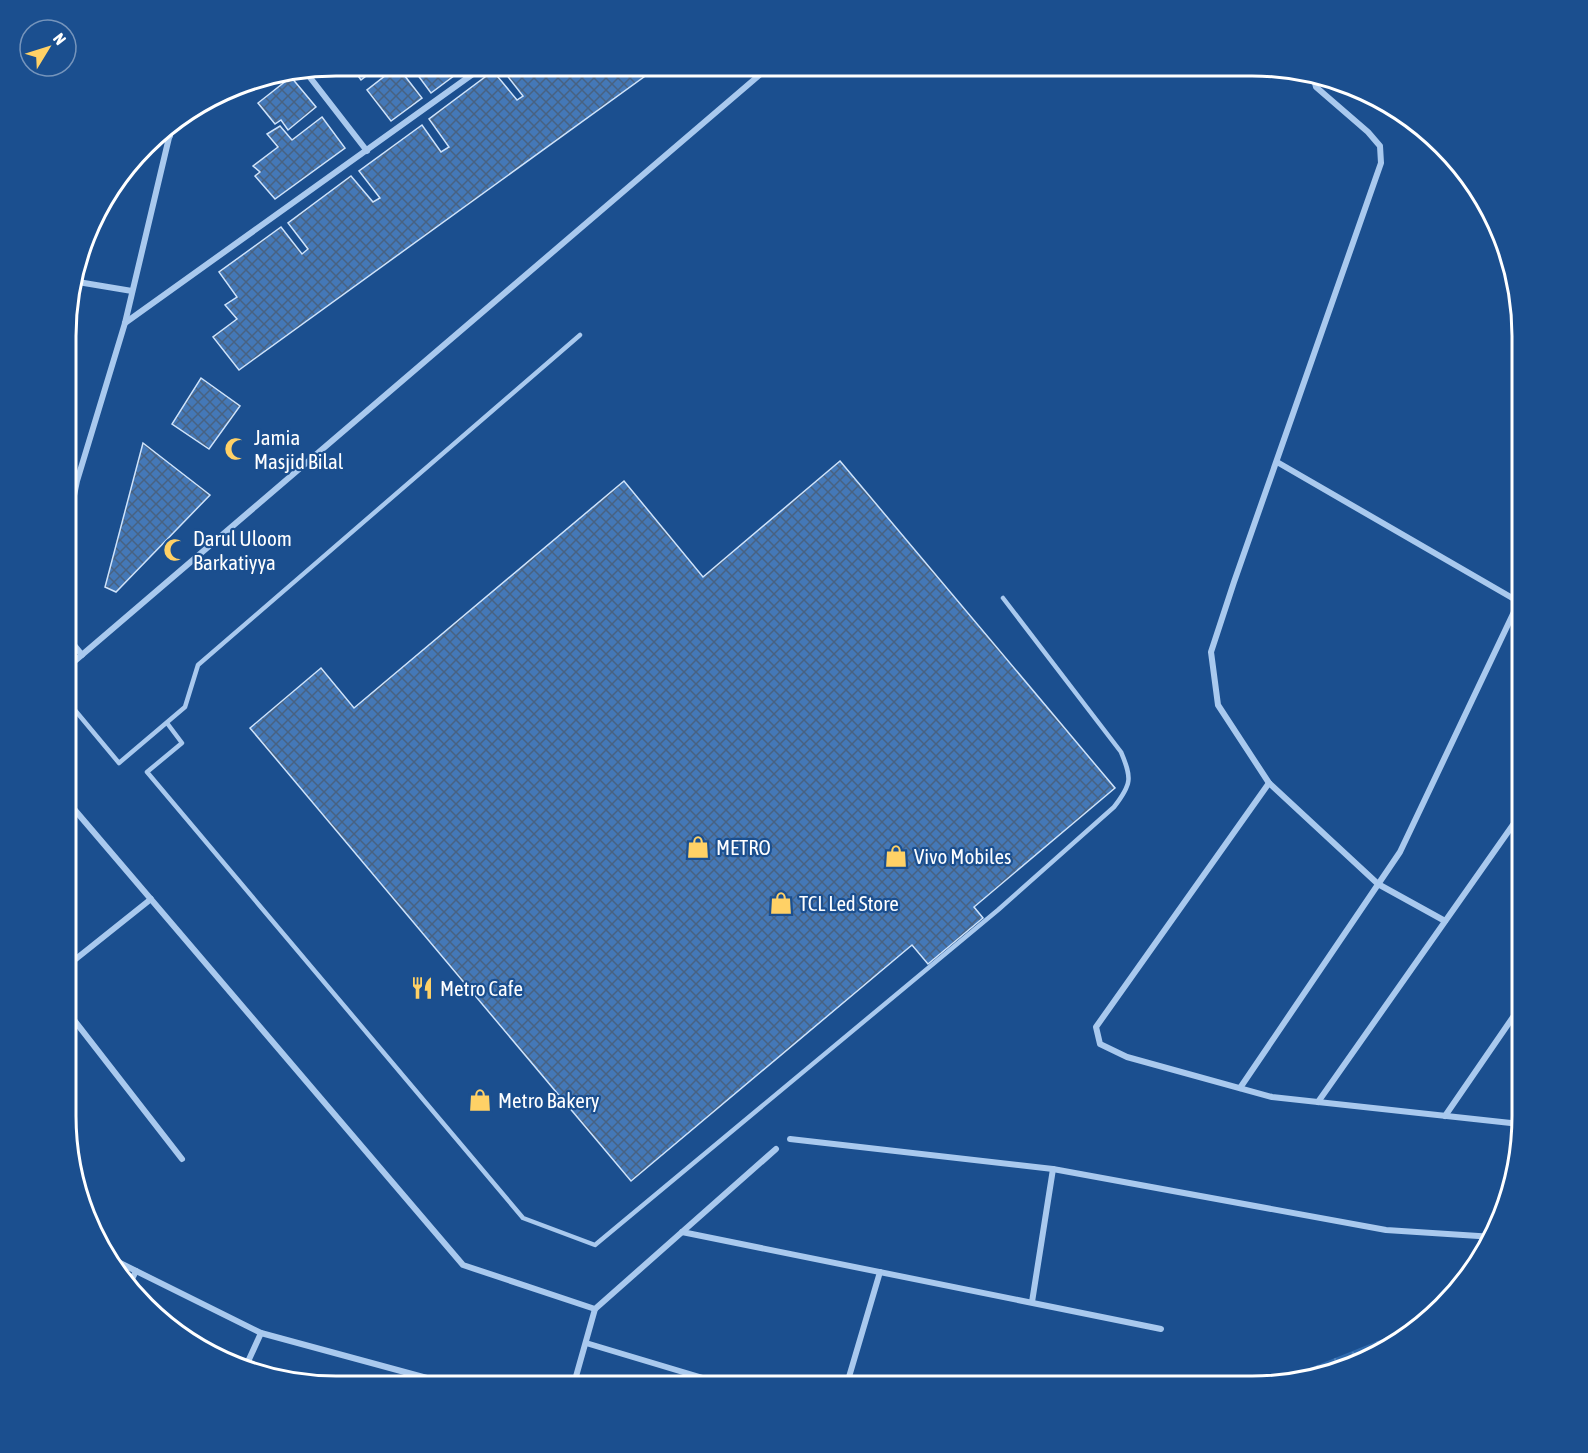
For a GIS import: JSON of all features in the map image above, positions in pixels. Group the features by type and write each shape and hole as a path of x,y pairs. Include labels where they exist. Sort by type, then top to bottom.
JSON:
{"street":[{"path":"125,323 470,76"},
{"path":"76,660 758,76"},
{"path":"310,78 367,151"},
{"path":"1315,84 1368,132 1380,146 1381,163 1211,652 1218,705 1269,783 1378,884 1445,921"},
{"path":"76,475 125,323 170,137"},
{"path":"82,283 132,291"},
{"path":"1277,462 1512,595"},
{"path":"1240,1088 1400,852 1512,617"},
{"path":"76,648 82,655"},
{"path":"1269,783 1096,1027 1100,1044 1127,1057 1272,1097 1512,1123"},
{"path":"76,811 463,1265 595,1309"},
{"path":"1318,1102 1512,826"},
{"path":"76,960 151,899"},
{"path":"1445,1116 1512,1019"},
{"path":"76,1023 182,1159"},
{"path":"790,1139 1053,1169 1386,1230 1482,1236"},
{"path":"576,1376 595,1309 776,1149"},
{"path":"1032,1302 1053,1169"},
{"path":"682,1232 1161,1329"},
{"path":"122,1264 261,1334 419,1376"},
{"path":"133,1278 136,1271"},
{"path":"849,1376 880,1272"},
{"path":"248,1361 261,1334"},
{"path":"586,1343 696,1376"}],"lane":[{"path":"76,711 119,763 186,707 198,665 580,335"},
{"path":"166,723 182,743 147,772 523,1218 595,1245 998,909 1114,807 1126,792 1129,772 1121,752 1003,598"}],"shaded area":[{"path":"1394,1335 1351,1357 1299,1372"}],"building":[{"path":"385,76 405,76 422,98 391,121 367,90"},
{"path":"418,76 454,76 431,93"},
{"path":"486,76 497,76 517,100 523,96 507,76 645,76 239,370 213,337 237,319 225,305 237,297 219,272 281,227 302,254 308,249 288,223 351,176 373,202 380,198 359,171 422,125 441,152 449,147 429,119"},
{"path":"294,80 316,107 288,130 281,120 275,124 258,103 286,81"},
{"path":"322,117 345,148 275,199 255,176 260,172 253,166 278,147 267,134 280,126 292,140"},
{"path":"201,378 240,406 209,449 172,424"},
{"path":"143,443 210,495 116,592 105,587"},
{"name":"METRO","path":"840,461 1115,788 974,907 983,918 928,964 912,945 631,1181 250,728 321,668 354,708 624,481 703,577"}],"place":[{"name":"Jamia Masjid Bilal","path":"236,449"},
{"name":"Darul Uloom Barkatiyya","path":"175,550"},
{"name":"METRO","path":"698,847"},
{"name":"Vivo Mobiles","path":"896,856"},
{"name":"TCL Led Store","path":"781,903"},
{"name":"Metro Cafe","path":"422,988"},
{"name":"Metro Bakery","path":"480,1100"}]}
